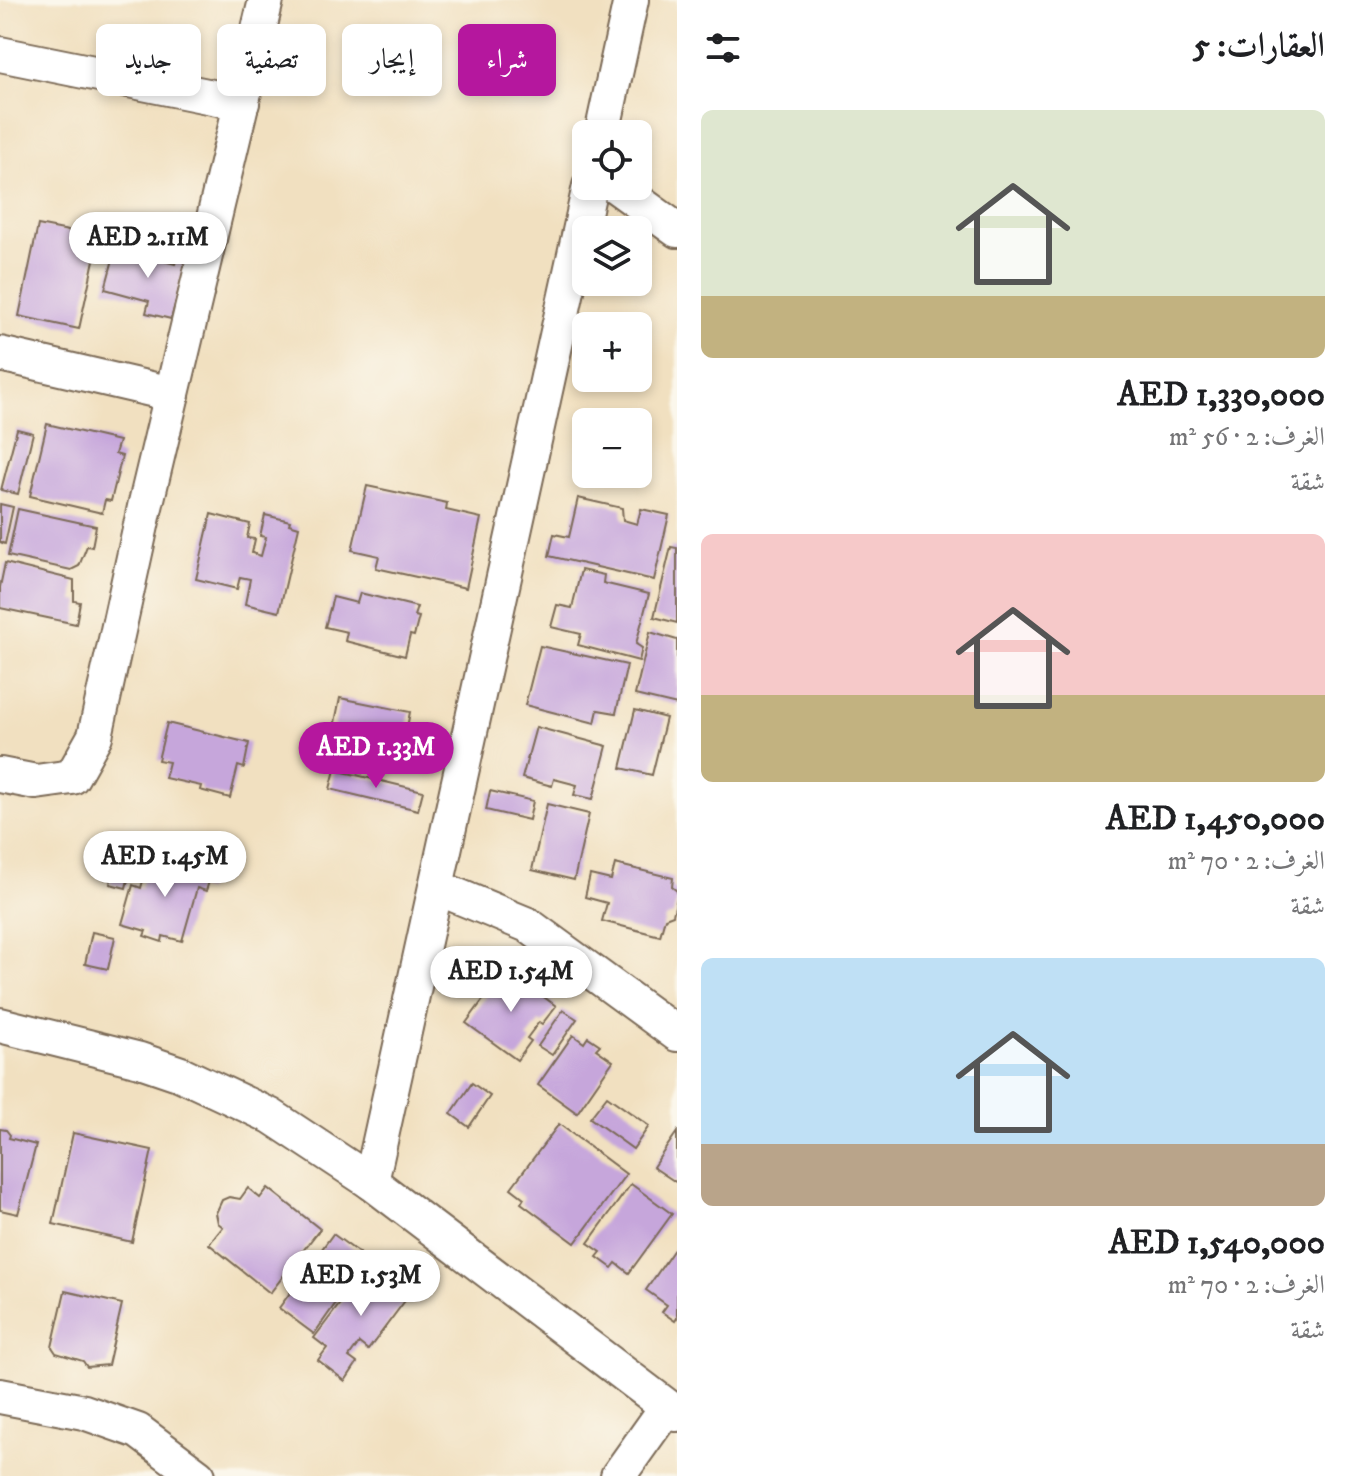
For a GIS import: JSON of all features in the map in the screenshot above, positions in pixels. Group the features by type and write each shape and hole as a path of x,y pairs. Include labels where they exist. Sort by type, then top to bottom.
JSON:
{"street":[{"path":"0,775 36,782 72,777 95,736 266,0"},
{"path":"605,120 631,0"},
{"path":"0,54 242,103"},
{"path":"371,1182 587,200"},
{"path":"635,200 677,230"},
{"path":"0,354 172,394"},
{"path":"436,887 528,925 677,1034"},
{"path":"0,1025 140,1060 195,1080 271,1116 371,1182 672,1411 618,1476"},
{"path":"0,1396 84,1412 138,1431 198,1476"}],"building":[{"path":"38,225 99,237 79,329 19,316"},
{"path":"116,248 175,264 178,252 188,255 171,319 146,313 149,301 105,289"},
{"path":"47,424 119,441 115,454 122,456 111,501 105,500 102,513 30,496"},
{"path":"17,429 33,433 18,494 1,490"},
{"path":"367,486 447,503 446,510 481,518 466,588 376,568 379,556 352,550"},
{"path":"578,498 622,508 623,520 637,524 641,509 669,515 654,580 549,556 554,534 569,537"},
{"path":"0,504 13,507 5,544 0,542"},
{"path":"18,509 96,526 92,547 87,546 79,566 71,570 8,556"},
{"path":"211,514 250,524 247,538 255,539 252,553 261,556 266,537 260,536 265,515 290,521 289,524 299,527 279,612 245,604 250,579 240,577 237,589 196,579"},
{"path":"671,547 677,548 677,623 654,617"},
{"path":"5,563 74,580 74,601 80,602 76,624 0,608"},
{"path":"581,570 604,575 603,583 649,594 636,644 642,648 639,661 578,645 581,634 551,627 557,605 572,608"},
{"path":"360,593 417,607 414,616 419,617 405,656 345,641 347,632 325,627 333,597 357,603"},
{"path":"650,632 677,640 677,705 635,695"},
{"path":"540,646 627,665 616,713 598,710 595,723 525,705"},
{"path":"340,698 410,712 399,769 364,762 362,773 326,766"},
{"path":"635,710 666,718 652,775 621,768"},
{"path":"167,723 249,743 244,768 238,766 230,798 200,790 201,786 165,778 169,762 158,760"},
{"path":"536,727 607,746 593,799 574,795 577,785 554,779 552,786 522,778"},
{"path":"335,770 423,791 418,810 330,789"},
{"path":"490,791 533,801 529,820 486,810"},
{"path":"547,804 589,814 574,880 532,870"},
{"path":"119,843 136,847 126,888 110,884"},
{"path":"150,855 212,872 206,891 197,888 182,941 163,936 162,942 144,936 146,931 122,924 133,885 141,888"},
{"path":"615,864 673,878 672,887 677,891 677,898 673,915 665,918 660,936 602,921 607,903 585,897 590,875 611,880"},
{"path":"92,932 115,937 108,969 85,964"},
{"path":"506,969 556,1006 527,1038 531,1041 517,1060 466,1023"},
{"path":"563,1010 577,1019 552,1055 538,1046"},
{"path":"573,1035 584,1043 588,1037 600,1045 596,1049 613,1061 577,1113 538,1085"},
{"path":"472,1083 490,1096 469,1127 451,1114"},
{"path":"607,1096 649,1126 633,1149 590,1118"},
{"path":"559,1124 626,1174 575,1243 521,1203 524,1198 511,1188"},
{"path":"0,1129 6,1130 9,1138 36,1145 18,1214 0,1210"},
{"path":"677,1132 677,1183 653,1167"},
{"path":"73,1133 152,1150 132,1242 53,1224"},
{"path":"631,1184 672,1214 629,1273 616,1263 612,1268 597,1257 601,1252 588,1243"},
{"path":"248,1188 260,1198 268,1188 320,1229 270,1293 209,1244 223,1227 218,1223 216,1213 222,1200 229,1197 240,1199"},
{"path":"333,1234 367,1259 314,1334 279,1308"},
{"path":"677,1245 675,1321 662,1312 667,1305 646,1290"},
{"path":"373,1260 413,1290 368,1350 359,1343 349,1357 357,1363 345,1381 318,1360 327,1348 314,1338"},
{"path":"65,1291 122,1304 108,1365 87,1367 83,1361 56,1353 52,1347"}]}
